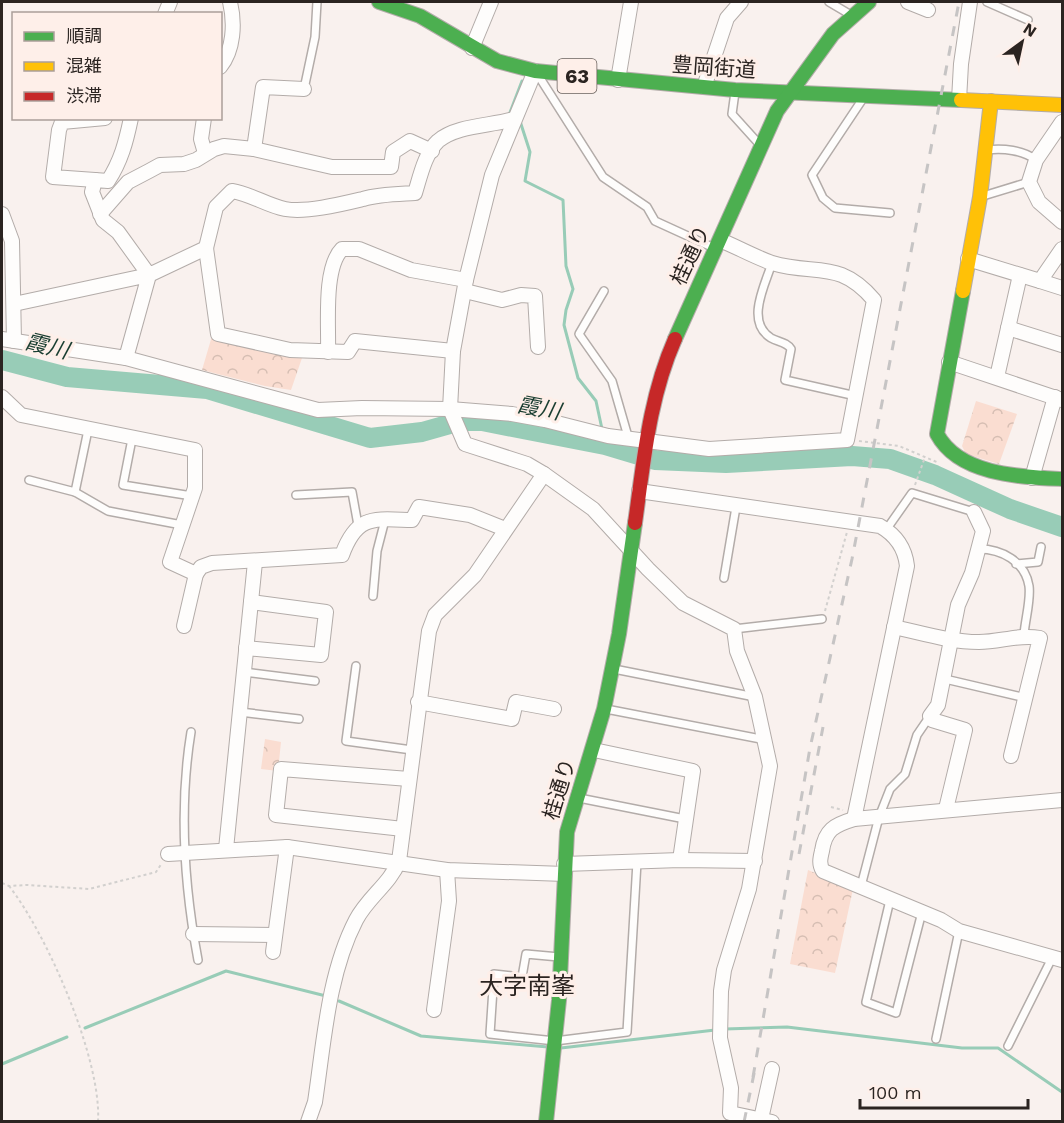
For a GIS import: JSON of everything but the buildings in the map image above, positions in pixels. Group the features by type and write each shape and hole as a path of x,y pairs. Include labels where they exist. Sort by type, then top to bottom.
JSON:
{"street":[{"path":"222,65 228,59 231,46 233,13 230,2"},
{"name":"豊岡街道","path":"385,2 420,16 497,61 535,71 735,90 863,98 1062,105"},
{"path":"472,48 491,2"},
{"path":"618,80 631,2"},
{"path":"705,87 727,18 741,2"},
{"name":"桂通り","path":"546,1122 562,958 567,832 594,750 604,709 639,490 662,369 777,111 833,34 851,15 869,2"},
{"path":"908,2 928,10"},
{"path":"959,100 961,64 970,2"},
{"path":"535,71 492,175 453,351 450,409 461,440 465,444 526,464 544,474 593,509 683,603 734,629 737,651 755,697 770,766 746,899 724,970 720,1038 731,1088 730,1113 766,1120 772,1070"},
{"path":"254,149 262,87 304,89"},
{"path":"991,101 980,197 937,434 941,444 954,454 969,461 1010,475 1062,478"},
{"path":"453,351 355,341 348,352 283,349 218,334 206,248 216,207 232,191 253,195 267,204 287,210 350,204 363,198 414,193 437,142 460,131 514,119"},
{"path":"84,120 62,122 53,177 108,181 123,154 131,120"},
{"path":"204,120 201,139 205,153"},
{"path":"1062,122 1036,160 1029,182 1040,202 1062,222"},
{"path":"100,214 128,182 160,165 184,164 224,146 254,149 332,167 370,169 388,169 393,152 410,141 432,151"},
{"path":"95,180 92,192 103,220 118,232 149,275"},
{"path":"2,214 12,241 14,304 8,340 126,358 318,410 450,409 523,416 629,440 710,449 847,440 874,300 861,284 849,277 825,269 772,263 718,245"},
{"path":"14,304 149,275 206,248"},
{"path":"328,352 328,292 337,255 342,249 360,249 411,270 466,285 502,300 521,295 535,296 538,347"},
{"path":"1040,281 1062,249"},
{"path":"968,260 1062,288"},
{"path":"126,358 149,275"},
{"path":"997,377 1020,275"},
{"path":"1008,328 1062,345"},
{"path":"949,362 1059,398 1032,478"},
{"path":"2,397 21,415 195,450 195,488 170,562 196,574"},
{"path":"308,1122 315,1102 341,954 357,918 374,894 394,875 399,861 424,649 435,615 475,575 544,474"},
{"path":"639,490 736,507 850,521 886,530 897,538 906,555 907,566 854,819"},
{"path":"184,626 196,574 201,567 212,563 255,562 290,556 342,555 352,531 362,522 412,520 419,507 470,515 505,529"},
{"path":"946,809 966,730 932,720 930,716 938,705 953,640 958,605 972,573 983,531 974,512"},
{"path":"226,849 255,562"},
{"path":"246,648 321,655 326,612 251,602"},
{"path":"894,627 953,640 998,642 1024,635 1040,638 1011,756"},
{"path":"418,702 512,719 516,702 554,709"},
{"path":"594,750 693,771 680,860"},
{"path":"403,829 276,815 281,769 409,779"},
{"path":"1057,959 959,931 922,912 823,871 819,865 824,837 829,829 854,819 1062,800"},
{"path":"168,854 287,847 399,861 447,870 565,869 680,860 754,861"},
{"path":"273,952 287,847"},
{"path":"434,1011 449,901 447,870"},
{"path":"193,934 275,935"}],"lane":[{"path":"304,89 315,37 317,2"},
{"path":"829,2 851,15"},
{"path":"987,2 1028,20"},
{"path":"535,71 603,177 646,207 655,221 718,245"},
{"path":"735,90 732,114 761,146"},
{"path":"863,98 812,175 823,198 835,207 890,213"},
{"path":"987,150 998,149 1028,154 1036,160"},
{"path":"980,197 1029,182"},
{"path":"772,263 756,313 762,329 771,338 789,345 791,349 785,380 856,396"},
{"path":"604,291 579,334 612,381 629,440"},
{"path":"75,492 88,430"},
{"path":"132,438 123,485 192,496"},
{"path":"29,480 75,492 108,511 182,525"},
{"path":"296,495 352,492 358,525"},
{"path":"886,530 912,494 974,512"},
{"path":"724,578 736,507"},
{"path":"373,596 376,551 385,520"},
{"path":"1016,564 1038,562 1041,547"},
{"path":"979,549 996,549 1016,564 1029,586 1024,635"},
{"path":"734,629 822,619"},
{"path":"356,666 346,741 412,750"},
{"path":"612,669 755,697"},
{"path":"244,672 315,681"},
{"path":"945,679 1026,698"},
{"path":"604,709 765,740"},
{"path":"240,712 299,719"},
{"path":"861,886 879,817 890,789 905,774 917,735 930,716"},
{"path":"191,732 184,774 185,852 193,934 198,960"},
{"path":"577,797 685,819"},
{"path":"562,958 526,954 522,977 494,974 490,1034 554,1045 627,1032 637,862"},
{"path":"890,900 866,1002 896,1013 922,912"},
{"path":"936,1039 959,931"},
{"path":"1008,1046 1057,959"}],"path":[{"path":"847,440 883,442 925,459 913,491"},
{"path":"822,619 850,521"},
{"path":"2,884 89,889 156,872 168,854"},
{"path":"9,886 38,930 76,1021 90,1060 98,1122"}],"green space":[{"path":"212,336 260,351 302,358 291,390 202,370"},
{"path":"976,401 1017,414 999,464 966,454 962,446"},
{"path":"265,739 281,742 278,771 261,769"},
{"path":"808,870 853,889 835,973 790,964"}],"waterway":[{"path":"509,115 522,81"},
{"path":"520,121 530,152 525,181 563,200 566,266 573,289 564,325 578,378 596,401 602,429"},
{"name":"霞川","path":"2,360 67,377 207,389 370,438 422,432 461,421 482,421 605,445 655,460 726,463 852,456 890,459 935,475 1010,509 1062,527"},
{"path":"85,1028 226,971 326,996"},
{"path":"339,1001 421,1036 548,1047"},
{"path":"725,1029 787,1027 962,1048 998,1048 1062,1092"},
{"path":"561,1048 715,1030"},
{"path":"2,1064 67,1037"}],"railway":[{"path":"753,1077 810,748 852,559 959,2"},
{"path":"799,854 823,727"},
{"path":"744,1122 755,1069"}],"traffic: fast":[{"path":"379,2 420,16 497,61 535,71 735,90 961,100"},
{"path":"675,339 777,111 833,34 869,2"},
{"path":"963,291 937,434 947,448 975,466 1010,475 1062,479"},
{"path":"546,1122 559,1000 567,832 604,709 619,634 635,523"}],"traffic: slow":[{"path":"961,100 1062,105"},
{"path":"963,291 980,197 991,101"}],"traffic: jam":[{"path":"635,523 653,407 675,339"}],"district":[{"name":"大字南峯","path":"527,986"}]}
